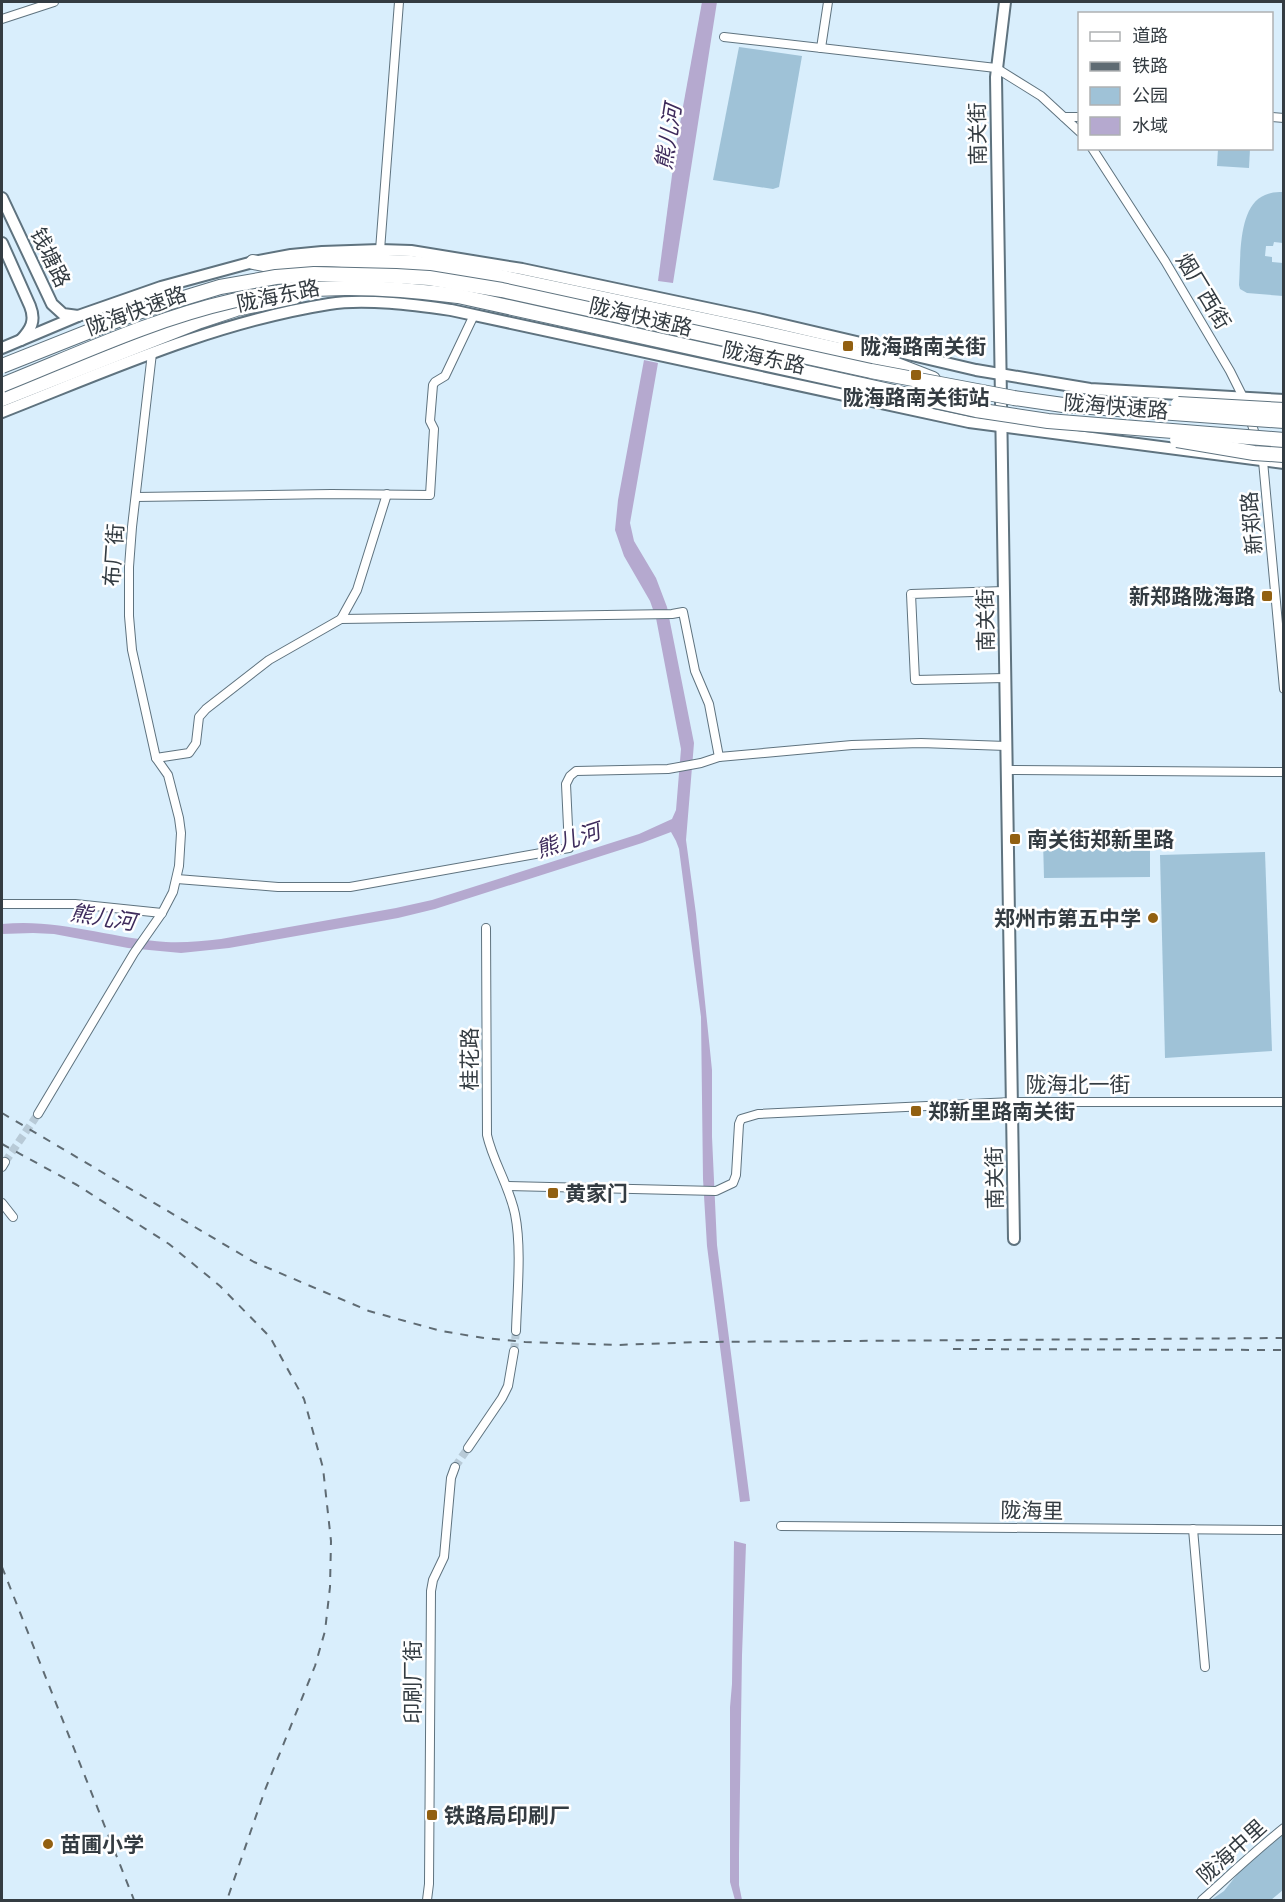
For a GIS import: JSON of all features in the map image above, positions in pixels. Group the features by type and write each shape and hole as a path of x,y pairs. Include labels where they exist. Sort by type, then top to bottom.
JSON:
{"highway":[{"path":"253,262 268,266 319,259 411,263 463,269 884,360 958,389"},
{"name":"陇海快速路","path":"2,366 138,312 219,287 276,277 314,274 375,275 429,278 501,290 958,389 1063,405 1284,421"},
{"name":"陇海快速路","path":"3,394 120,338 197,310 257,296 351,287 458,296 951,405 1022,418 1116,428 1284,440"},
{"path":"1118,409 1171,404 1284,410"},
{"path":"1116,428 1214,447 1284,455"}],"street":[{"path":"2,19 54,2"},
{"path":"380,250 399,2"},
{"path":"821,48 828,2"},
{"name":"南关街","path":"1005,2 996,69 1014,1239"},
{"path":"724,37 996,69 1041,96 1078,130"},
{"path":"1064,117 1078,117"},
{"name":"烟厂西街","path":"1093,150 1165,261 1244,397 1263,461"},
{"name":"钱塘路","path":"2,198 52,304 63,314 78,316"},
{"name":"钱塘路","path":"2,243 34,317 29,331 18,342"},
{"name":"陇海东路","path":"2,348 78,316 161,287 253,262 291,255 380,250 421,252 522,268 1000,374 1090,389 1284,400"},
{"name":"陇海东路","path":"2,412 152,353 233,325 331,304 374,303 420,306 474,315 940,416 1001,427 1284,463"},
{"path":"136,497 430,495 434,429 430,421 433,385 445,376 474,315"},
{"name":"布厂街","path":"38,1114 134,953 162,913 177,879 181,850 179,818 168,775 156,758 132,650 130,627 129,567 152,353"},
{"name":"新郑路","path":"1263,461 1284,689"},
{"path":"341,619 357,590 387,494"},
{"path":"1004,591 911,594 915,680 1005,678"},
{"path":"156,758 189,753 198,737 199,717 206,709 269,660 341,619 682,612 695,671 709,704 719,757"},
{"path":"177,879 278,887 350,887 569,848 566,784 576,771 668,769 719,757 852,745 921,743 1006,746"},
{"path":"1006,770 1284,772"},
{"path":"2,904 75,904 162,913"},
{"name":"桂花路","path":"486,928 487,1135 508,1186"},
{"name":"陇海北一街","path":"508,1186 716,1191 733,1182 736,1175 739,1124 741,1119 748,1116 1012,1102 1284,1102"},
{"path":"508,1186 518,1236 516,1331"},
{"path":"2,1203 13,1217"},
{"path":"468,1448 508,1386 514,1351"},
{"name":"印刷厂街","path":"427,1900 431,1591 433,1580 444,1557 455,1467"},
{"name":"陇海里","path":"781,1526 1284,1530"},
{"path":"1193,1530 1205,1667"},
{"name":"陇海中里","path":"1202,1900 1255,1851 1284,1828"}],"green space":[{"path":"739,47 802,56 779,187 773,189 713,180"},
{"path":"1218,150 1250,150 1249,168 1217,166"},
{"path":"1283,192 1283,243 1274,242 1273,246 1266,246 1265,256 1272,257 1272,262 1283,263 1283,296 1247,293 1240,289 1239,285 1242,235 1249,210 1256,201 1267,194"},
{"path":"1150,839 1150,877 1044,878 1043,840"},
{"path":"1265,852 1272,1051 1165,1058 1160,855"},
{"path":"1283,1833 1283,1890 1271,1900 1211,1900 1224,1891 1250,1858"}],"water":[{"path":"702,2 717,2 673,283 658,281 676,145"},
{"path":"644,360 658,363 630,523 634,541 656,578 667,607 694,743 686,840 712,1070 712,1137 717,1245 750,1501 740,1502 707,1246 703,1179 701,1017 679,849 671,832 435,909 398,918 229,948 181,953 128,948 54,934 2,934 2,924 23,923 64,926 166,942 221,939 432,900 639,834 672,819 676,810 681,749 656,618 650,601 624,556 615,530 618,500"},
{"path":"734,1541 746,1544 739,1854 739,1885 742,1900 735,1900 730,1882 730,1707"}],"tunnel":[{"path":"5,1162 38,1114"},
{"path":"514,1351 516,1331"},
{"path":"455,1467 468,1448"}],"railway":[{"path":"2,1113 254,1262 369,1311 441,1331 525,1342 617,1345 700,1342 1284,1338"},
{"path":"2,1144 77,1185 169,1244 220,1286 270,1337 304,1399 323,1468 331,1541 330,1587 325,1631 315,1666 265,1790 227,1900"},
{"path":"953,1349 1284,1350"},
{"path":"2,1567 134,1900"}],"place":[{"name":"陇海路南关街","path":"848,346"},
{"name":"陇海路南关街站","path":"916,375"},
{"name":"新郑路陇海路","path":"1267,596"},
{"name":"南关街郑新里路","path":"1015,839"},
{"name":"郑州市第五中学","path":"1153,918"},
{"name":"郑新里路南关街","path":"916,1111"},
{"name":"黄家门","path":"553,1193"},
{"name":"铁路局印刷厂","path":"432,1815"},
{"name":"苗圃小学","path":"48,1844"}],"water label":[{"name":"熊儿河","path":"668,137"},
{"name":"熊儿河","path":"568,840"},
{"name":"熊儿河","path":"103,917"}]}
